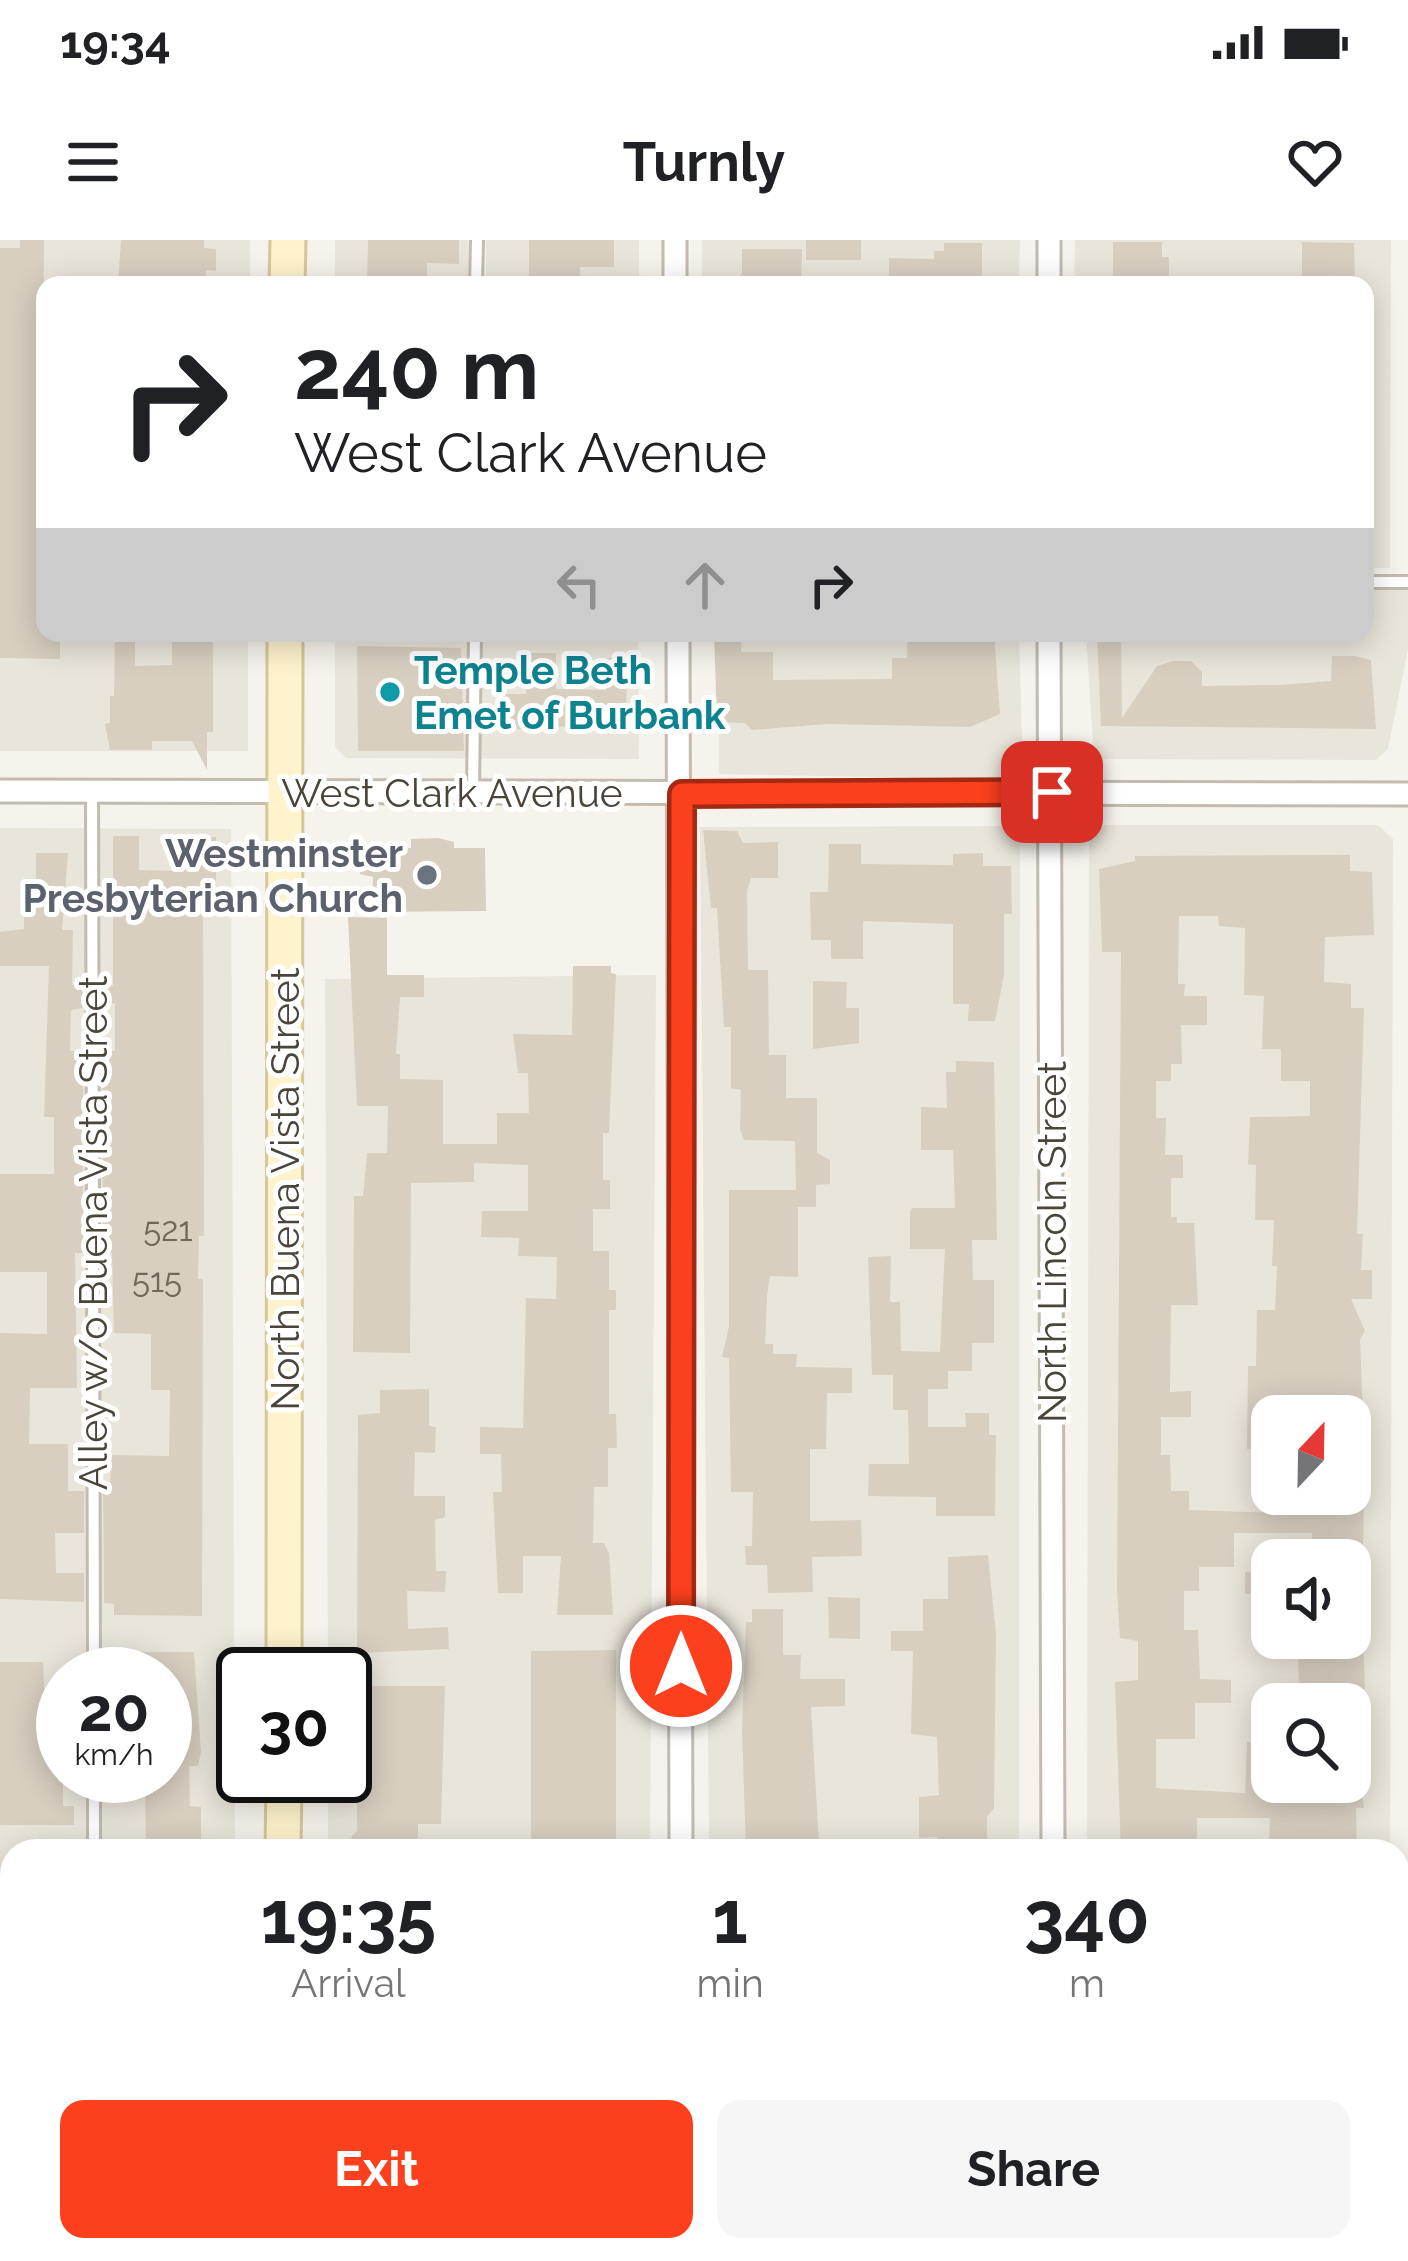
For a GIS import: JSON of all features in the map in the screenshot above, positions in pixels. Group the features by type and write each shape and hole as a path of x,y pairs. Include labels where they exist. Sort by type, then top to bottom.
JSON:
{"main road":[{"path":"287,276 288,240"},
{"name":"North Buena Vista Street","path":"284,1647 285,642"},
{"path":"283,1839 284,1803"}],"street":[{"path":"675,240 675,276"},
{"path":"1049,240 1049,276"},
{"path":"678,642 681,1839"},
{"name":"North Lincoln Street","path":"1049,642 1053,1839"},
{"name":"West Clark Avenue","path":"0,791 1408,794"}],"lane":[{"path":"476,240 476,276"},
{"path":"1374,582 1408,582"},
{"path":"473,794 475,642"},
{"name":"Alley w/o Buena Vista Street","path":"92,792 94,1647"},
{"path":"94,1803 94,1839"}],"shaded area":[{"path":"0,240 250,240 250,276 36,276 36,642 248,642 248,751 0,751"},
{"path":"335,240 468,240 468,276 335,276"},
{"path":"486,240 639,240 639,276 486,276"},
{"path":"702,240 1020,240 1019,276 702,276"},
{"path":"1075,240 1391,240 1390,568 1374,568 1374,276 1074,276"},
{"path":"1408,582 1408,649 1388,749 1376,760 1094,759 1087,642 1374,642 1374,584"},
{"path":"335,642 638,642 639,759 346,758 335,747"},
{"path":"718,642 1019,642 1023,780 719,774"},
{"path":"1105,825 1378,825 1393,839 1390,1839 1087,1839 1089,834"},
{"path":"1020,826 1019,1839 709,1839 700,827"},
{"path":"0,828 231,829 234,1647 216,1647 216,1803 235,1803 235,1839 0,1839"},
{"path":"656,975 650,1839 328,1839 328,1803 372,1803 372,1647 328,1647 325,979"}],"building":[{"path":"20,240 44,240 44,276 36,276 36,642 60,642 60,659 0,658 0,248 20,248"},
{"path":"121,240 204,240 204,248 216,249 216,271 206,270 206,276 119,276"},
{"path":"368,240 459,240 459,264 427,263 427,276 367,276"},
{"path":"529,240 614,240 614,267 580,267 580,276 529,276"},
{"path":"806,240 861,240 861,260 806,260"},
{"path":"1113,242 1162,242 1162,257 1169,257 1169,276 1113,276"},
{"path":"1302,242 1354,243 1355,276 1302,276"},
{"path":"944,243 982,243 982,276 889,276 889,258 934,259 934,251 944,251"},
{"path":"742,249 802,249 801,276 740,276"},
{"path":"115,642 135,642 135,666 172,665 172,642 213,642 213,732 207,732 207,770 192,741 152,741 152,750 110,750 105,724 110,723 110,696 114,696"},
{"path":"714,642 742,642 741,652 773,652 773,680 892,679 892,658 907,658 908,642 995,642 1000,714 970,727 826,724 752,730 745,723 717,722"},
{"path":"1097,642 1121,642 1122,718 1157,666 1173,661 1191,661 1202,672 1202,686 1331,681 1332,656 1371,660 1376,729 1101,726"},
{"name":"Temple Beth Emet of Burbank","path":"357,646 461,648 464,751 358,751"},
{"path":"530,653 556,653 556,689 606,690 606,658 627,658 626,723 502,730 501,694 526,694"},
{"path":"703,830 737,831 743,843 778,842 778,878 751,878 747,891 748,970 768,970 769,1055 786,1055 786,1098 817,1098 817,1153 830,1160 830,1184 816,1185 816,1207 798,1207 798,1277 770,1276 765,1344 773,1344 773,1354 797,1354 796,1367 852,1368 852,1393 827,1393 826,1449 810,1449 810,1521 861,1520 862,1556 812,1557 813,1592 768,1593 767,1565 746,1565 745,1546 752,1546 753,1492 731,1492 729,1358 722,1357 729,1326 729,1190 796,1190 795,1141 744,1140 740,1129 741,1090 731,1088 731,1027 724,1027 717,908 711,908"},
{"path":"113,836 139,836 139,870 176,871 180,837 216,837 216,913 203,913 204,1236 199,1236 198,1279 203,1279 202,1616 114,1615 114,1604 104,1603 103,1491 110,1491 111,1455 169,1456 170,1390 151,1390 151,1334 114,1333 112,1253 103,1253 102,1051 115,1051 115,1003 102,1005 102,985 113,986"},
{"name":"Westminster Presbyterian Church","path":"411,839 454,842 454,848 485,848 486,911 372,912 373,877 360,874 360,852 411,848"},
{"path":"829,844 861,844 861,864 953,865 953,854 983,853 983,866 1011,866 1012,914 1004,914 1004,975 995,1021 968,1021 969,1004 953,1004 953,924 863,921 863,959 831,959 831,940 811,940 810,892 828,892"},
{"path":"36,853 68,853 62,930 73,930 72,985 83,985 83,1008 71,1010 70,1051 83,1051 83,1253 75,1253 77,1388 30,1388 29,1444 68,1444 68,1491 84,1491 84,1533 55,1533 56,1573 84,1573 84,1602 0,1599 0,1333 47,1334 47,1272 0,1272 0,1174 54,1174 54,1117 44,1117 49,966 0,966 0,932 24,929 24,886 36,887"},
{"path":"1350,855 1350,871 1372,872 1374,935 1325,937 1324,982 1351,984 1351,1008 1364,1008 1357,1234 1363,1234 1361,1270 1372,1270 1372,1299 1351,1299 1365,1331 1360,1339 1362,1395 1251,1395 1251,1449 1247,1449 1248,1366 1256,1366 1257,1310 1275,1310 1277,1266 1272,1266 1274,1220 1255,1220 1256,1165 1248,1164 1250,1117 1310,1116 1310,1081 1281,1081 1281,1049 1262,1049 1264,996 1244,995 1245,928 1219,926 1218,916 1179,916 1178,984 1185,984 1184,996 1207,996 1207,1025 1181,1025 1182,1064 1171,1064 1171,1081 1156,1081 1156,1118 1166,1118 1165,1155 1183,1155 1183,1178 1171,1178 1171,1217 1177,1217 1177,1223 1194,1223 1198,1305 1171,1305 1170,1392 1191,1391 1191,1417 1161,1417 1161,1455 1170,1455 1171,1491 1189,1491 1189,1510 1364,1515 1363,1539 1312,1539 1312,1533 1234,1533 1234,1567 1199,1567 1199,1591 1184,1591 1184,1630 1198,1630 1200,1679 1231,1680 1231,1703 1195,1703 1195,1739 1156,1739 1156,1788 1245,1793 1247,1742 1251,1742 1251,1803 1363,1803 1364,1808 1356,1808 1357,1839 1269,1839 1270,1818 1197,1818 1197,1839 1121,1839 1115,1682 1138,1680 1138,1641 1120,1638 1117,1591 1121,952 1102,952 1099,869 1135,861 1135,856"},
{"path":"348,917 387,918 387,975 424,975 424,997 400,997 396,1054 400,1054 400,1079 443,1080 443,1144 497,1144 497,1113 529,1113 528,1073 518,1073 513,1034 572,1035 573,966 611,966 611,973 616,974 609,1133 603,1133 603,1180 610,1180 610,1209 593,1209 593,1251 609,1251 609,1290 616,1290 616,1310 609,1310 609,1414 616,1414 617,1448 608,1448 608,1487 594,1487 593,1543 604,1543 609,1553 613,1615 557,1615 561,1556 523,1556 523,1593 498,1593 493,1492 502,1492 501,1454 480,1454 480,1427 523,1428 526,1298 556,1299 557,1257 518,1256 519,1238 481,1237 482,1211 528,1211 528,1165 474,1163 474,1182 411,1183 410,1353 353,1352 354,1196 363,1196 367,1153 387,1153 388,1106 357,1106"},
{"path":"813,981 847,982 846,1008 859,1008 859,1043 813,1049"},
{"path":"956,1061 994,1062 997,1240 972,1240 973,1280 994,1280 994,1343 972,1343 972,1371 948,1371 948,1389 928,1389 928,1427 966,1427 965,1413 989,1413 989,1435 996,1435 995,1516 936,1516 936,1497 868,1496 869,1464 909,1464 908,1410 893,1410 893,1375 872,1375 868,1257 891,1256 890,1302 900,1302 901,1351 940,1352 945,1249 910,1249 910,1212 912,1208 955,1208 953,1150 921,1150 921,1107 947,1108 946,1072 956,1072"},
{"path":"429,1389 435,1453 415,1452 414,1496 445,1496 445,1517 435,1520 436,1571 446,1571 445,1592 407,1591 408,1629 448,1627 449,1649 372,1652 372,1647 357,1647 358,1415 380,1413 380,1390"},
{"path":"988,1555 996,1635 994,1808 987,1817 987,1839 919,1838 919,1797 939,1795 937,1737 911,1734 913,1651 891,1651 891,1631 923,1631 923,1599 948,1599 948,1557"},
{"path":"1245,1572 1251,1572 1251,1594 1245,1594"},
{"path":"828,1597 860,1598 860,1639 829,1638"},
{"path":"752,1609 783,1609 783,1655 801,1655 800,1679 845,1679 845,1706 811,1707 819,1839 746,1839 742,1730 746,1622 752,1622"},
{"path":"616,1650 616,1839 531,1839 531,1651"},
{"path":"192,1652 201,1752 198,1766 192,1766"},
{"path":"1298,1659 1364,1659 1365,1683 1299,1683"},
{"path":"0,1662 36,1662 36,1803 74,1806 74,1825 0,1825"},
{"path":"372,1686 445,1686 441,1824 418,1824 418,1839 351,1837 357,1831 357,1803 372,1803"},
{"path":"145,1803 201,1807 201,1839 146,1839"}],"place":[{"name":"Temple Beth Emet of Burbank","path":"390,692"},
{"name":"Westminster Presbyterian Church","path":"427,875"}],"route":[{"path":"681,1666 682,794 1052,792"}]}
